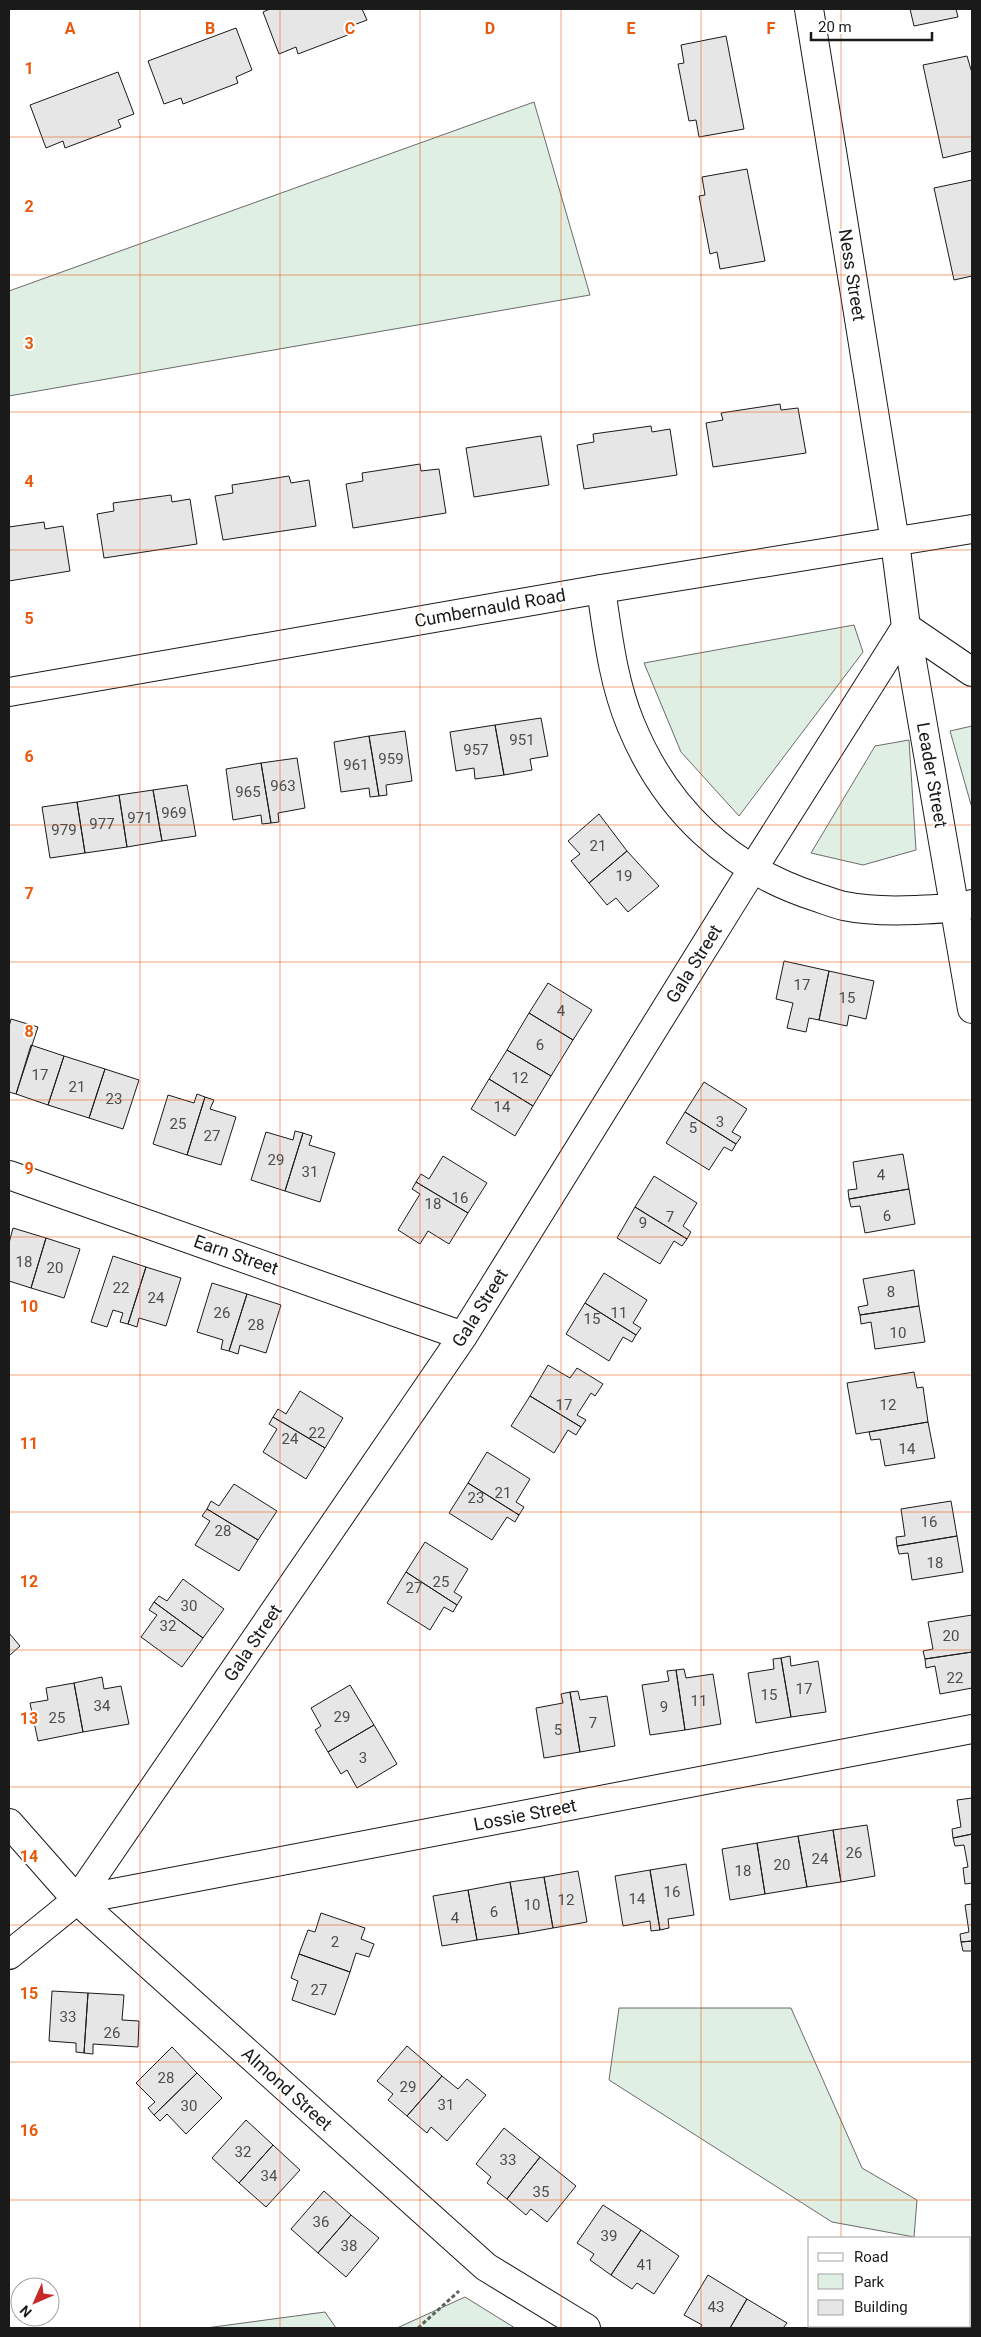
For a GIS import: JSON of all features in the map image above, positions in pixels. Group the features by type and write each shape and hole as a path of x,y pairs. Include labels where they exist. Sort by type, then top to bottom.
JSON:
{"street":[{"name":"Ness Street","path":"809,9 895,542"},
{"name":"Cumbernauld Road","path":"9,692 601,589 972,529"},
{"name":"Leader Street","path":"895,542 906,626 964,907 972,1008"},
{"path":"601,589 614,676 631,726 652,767 674,800 707,837 752,870 792,889 844,906 892,911 964,907"},
{"path":"906,626 972,672"},
{"name":"Gala Street","path":"9,1955 77,1900 463,1336 906,626"},
{"name":"Earn Street","path":"9,1175 463,1336"},
{"name":"Lossie Street","path":"77,1900 972,1729"},
{"name":"Almond Street","path":"9,1823 77,1900 486,2268 586,2328"}],"path":[{"path":"418,2328 486,2268"}],"green space":[{"path":"534,102 590,295 9,396 9,291"},
{"path":"854,625 863,652 739,816 681,752 644,663"},
{"path":"972,726 972,808 950,731"},
{"path":"909,740 916,850 863,865 811,853 875,746"},
{"path":"619,2008 791,2008 862,2168 917,2200 914,2237 832,2222 609,2080"},
{"path":"465,2297 515,2328 397,2328"},
{"path":"325,2312 336,2328 206,2328"}],"building":[{"path":"270,9 362,9 367,20 351,26 353,33 298,54 296,47 279,54 263,12"},
{"path":"910,9 956,9 958,17 914,26"},
{"path":"236,28 252,70 236,77 238,83 183,104 181,98 164,104 148,61"},
{"path":"726,36 744,129 699,137 696,120 689,121 678,64 684,63 681,45"},
{"path":"967,56 972,73 972,151 943,158 923,65"},
{"path":"118,72 134,114 118,120 121,127 65,148 63,141 46,148 30,105"},
{"path":"747,169 765,261 720,269 717,252 710,254 699,196 705,195 702,177"},
{"path":"972,180 972,276 954,280 934,188"},
{"path":"780,404 781,410 798,408 806,453 713,467 706,423 723,420 721,413"},
{"path":"651,426 652,432 670,429 677,475 584,489 577,445 594,442 593,434"},
{"path":"541,436 549,485 474,497 466,448"},
{"path":"420,464 421,471 439,469 446,513 353,528 346,484 363,481 362,473"},
{"path":"289,476 291,483 309,480 316,526 223,540 215,496 233,493 232,485"},
{"path":"171,495 172,502 190,499 197,544 104,558 97,514 114,511 113,503"},
{"path":"44,522 45,529 63,526 70,571 9,581 9,527"},
{"path":"541,718 548,756 530,759 532,770 504,775 495,725"},
{"path":"495,725 504,775 475,779 474,768 456,771 450,732"},
{"path":"405,731 412,781 386,785 387,795 379,796 369,736"},
{"path":"369,736 379,796 370,797 369,788 341,792 334,742"},
{"path":"297,758 305,808 278,813 279,822 271,823 261,763"},
{"path":"261,763 271,823 262,824 261,815 233,820 226,769"},
{"path":"187,785 196,836 162,841 153,790"},
{"path":"153,790 162,841 127,847 119,795"},
{"path":"119,795 127,847 85,853 77,802"},
{"path":"77,802 85,853 50,858 42,807"},
{"path":"599,814 627,851 589,883 571,861 580,854 568,841"},
{"path":"627,851 659,886 628,912 616,898 607,905 589,883"},
{"path":"784,961 829,971 819,1020 809,1018 806,1032 787,1028 793,1003 776,999"},
{"path":"829,971 874,981 866,1019 849,1015 847,1026 819,1020"},
{"path":"548,983 592,1010 573,1040 529,1013"},
{"path":"529,1013 573,1040 551,1076 507,1050"},
{"path":"11,1019 38,1027 16,1094 9,1092 9,1027"},
{"path":"31,1045 64,1056 48,1105 16,1094"},
{"path":"507,1050 551,1076 533,1106 489,1079"},
{"path":"64,1056 105,1069 89,1118 48,1105"},
{"path":"105,1069 139,1080 123,1129 89,1118"},
{"path":"489,1079 533,1106 515,1136 471,1109"},
{"path":"704,1082 747,1109 732,1132 741,1137 736,1144 685,1112"},
{"path":"197,1094 205,1097 187,1155 153,1144 168,1095 194,1103"},
{"path":"205,1097 214,1100 210,1109 236,1117 221,1165 187,1155"},
{"path":"685,1112 736,1144 732,1151 724,1147 709,1170 666,1143"},
{"path":"295,1131 303,1133 285,1191 251,1180 266,1132 293,1140"},
{"path":"303,1133 312,1136 309,1145 335,1153 320,1202 285,1191"},
{"path":"903,1154 909,1189 849,1199 848,1190 857,1189 853,1162"},
{"path":"443,1156 487,1183 468,1213 416,1182 421,1174 429,1179"},
{"path":"654,1176 697,1203 683,1226 691,1232 687,1239 635,1207"},
{"path":"416,1182 468,1213 449,1244 428,1231 420,1244 398,1230 420,1194 412,1189"},
{"path":"909,1189 915,1224 865,1233 860,1206 851,1207 849,1199"},
{"path":"635,1207 687,1239 682,1246 674,1241 660,1264 617,1238"},
{"path":"13,1228 46,1238 31,1288 9,1281 9,1243"},
{"path":"46,1238 80,1249 64,1298 31,1288"},
{"path":"113,1256 146,1267 128,1324 120,1322 123,1313 113,1310 107,1327 91,1322"},
{"path":"146,1267 181,1278 166,1326 139,1318 137,1327 128,1324"},
{"path":"914,1270 919,1306 860,1315 858,1307 868,1305 863,1279"},
{"path":"604,1273 647,1300 633,1323 641,1328 636,1335 585,1303"},
{"path":"212,1283 247,1294 229,1351 221,1349 223,1340 197,1332"},
{"path":"247,1294 281,1305 266,1353 240,1345 238,1354 229,1351"},
{"path":"585,1303 636,1335 632,1342 623,1337 609,1361 566,1334"},
{"path":"919,1306 925,1342 875,1349 871,1322 861,1324 860,1315"},
{"path":"548,1365 570,1378 577,1368 603,1384 595,1396 591,1393 577,1415 586,1420 581,1427 530,1396"},
{"path":"914,1372 917,1388 923,1387 928,1422 856,1434 847,1383"},
{"path":"300,1391 343,1418 325,1448 273,1417 278,1409 286,1414"},
{"path":"530,1396 581,1427 576,1435 568,1430 554,1453 511,1426"},
{"path":"273,1417 325,1448 306,1479 263,1452 277,1429 269,1424"},
{"path":"928,1422 935,1458 885,1466 880,1439 871,1440 869,1432"},
{"path":"487,1452 530,1479 516,1502 524,1507 519,1515 468,1483"},
{"path":"468,1483 519,1515 515,1522 507,1517 492,1540 449,1513"},
{"path":"234,1484 277,1511 258,1540 207,1509 211,1501 219,1506"},
{"path":"951,1501 957,1536 897,1546 896,1537 905,1536 901,1509"},
{"path":"207,1509 258,1540 239,1571 195,1545 210,1521 202,1516"},
{"path":"957,1536 963,1572 912,1580 908,1553 899,1554 897,1546"},
{"path":"425,1542 468,1569 454,1592 462,1597 457,1605 406,1572"},
{"path":"406,1572 457,1605 453,1612 444,1607 430,1630 387,1603"},
{"path":"183,1579 224,1609 203,1638 154,1602 159,1596 167,1601"},
{"path":"154,1602 203,1638 182,1667 141,1637 157,1615 149,1610"},
{"path":"972,1615 972,1652 925,1659 923,1651 933,1649 928,1622"},
{"path":"9,1633 20,1646 9,1656"},
{"path":"972,1652 972,1688 940,1694 935,1666 926,1668 925,1659"},
{"path":"790,1656 791,1666 818,1661 826,1712 791,1717 781,1658"},
{"path":"781,1658 791,1717 756,1723 748,1673 774,1669 773,1659"},
{"path":"684,1669 686,1678 713,1674 721,1724 685,1730 676,1670"},
{"path":"676,1670 685,1730 650,1735 642,1685 669,1681 667,1671"},
{"path":"102,1677 104,1689 121,1686 129,1724 83,1732 74,1683"},
{"path":"74,1683 83,1732 38,1741 30,1703 48,1700 46,1688"},
{"path":"350,1685 374,1725 328,1752 315,1730 321,1726 311,1708"},
{"path":"578,1691 580,1700 607,1696 615,1746 580,1752 570,1692"},
{"path":"570,1692 580,1752 544,1758 536,1708 563,1703 561,1694"},
{"path":"374,1725 397,1764 357,1788 347,1770 341,1774 328,1752"},
{"path":"972,1798 972,1834 953,1838 952,1829 961,1827 957,1800"},
{"path":"867,1825 875,1876 841,1882 833,1830"},
{"path":"833,1830 841,1882 807,1887 798,1836"},
{"path":"972,1834 972,1883 965,1884 963,1868 968,1867 964,1845 955,1846 953,1838"},
{"path":"798,1836 807,1887 765,1894 757,1843"},
{"path":"757,1843 765,1894 730,1900 722,1849"},
{"path":"686,1864 694,1915 668,1919 669,1928 660,1930 650,1870"},
{"path":"650,1870 660,1930 651,1931 650,1921 623,1926 615,1876"},
{"path":"578,1871 587,1922 553,1928 544,1877"},
{"path":"544,1877 553,1928 519,1934 510,1882"},
{"path":"510,1882 519,1934 477,1940 468,1890"},
{"path":"468,1890 477,1940 442,1946 433,1896"},
{"path":"972,1904 972,1941 961,1942 960,1934 969,1932 965,1905"},
{"path":"321,1913 365,1928 361,1939 374,1944 369,1957 356,1953 350,1972 299,1954 308,1930 315,1932"},
{"path":"972,1941 972,1951 963,1951 961,1942"},
{"path":"299,1954 350,1972 335,2015 292,2000 298,1981 291,1978"},
{"path":"52,1991 88,1993 84,2053 76,2052 76,2043 49,2041"},
{"path":"88,1993 124,1995 122,2020 139,2021 138,2047 93,2044 93,2054 84,2053"},
{"path":"407,2046 442,2076 407,2116 388,2100 393,2094 377,2081"},
{"path":"172,2047 197,2073 154,2115 148,2108 155,2102 136,2083"},
{"path":"197,2073 222,2098 186,2134 167,2114 160,2121 154,2115"},
{"path":"442,2076 458,2089 467,2079 486,2095 447,2141 431,2127 427,2133 407,2116"},
{"path":"246,2120 273,2145 239,2183 212,2158"},
{"path":"504,2128 540,2157 507,2199 487,2183 491,2177 476,2164"},
{"path":"273,2145 300,2170 266,2207 239,2183"},
{"path":"540,2157 576,2186 547,2222 531,2209 526,2215 507,2199"},
{"path":"324,2191 351,2215 318,2253 291,2229"},
{"path":"603,2205 641,2230 611,2275 590,2260 594,2254 577,2243"},
{"path":"351,2215 379,2238 346,2277 318,2253"},
{"path":"641,2230 679,2256 654,2294 637,2283 632,2289 611,2275"},
{"path":"708,2275 747,2299 730,2328 700,2328 702,2325 684,2315"},
{"path":"747,2299 787,2323 783,2328 730,2328"}]}
